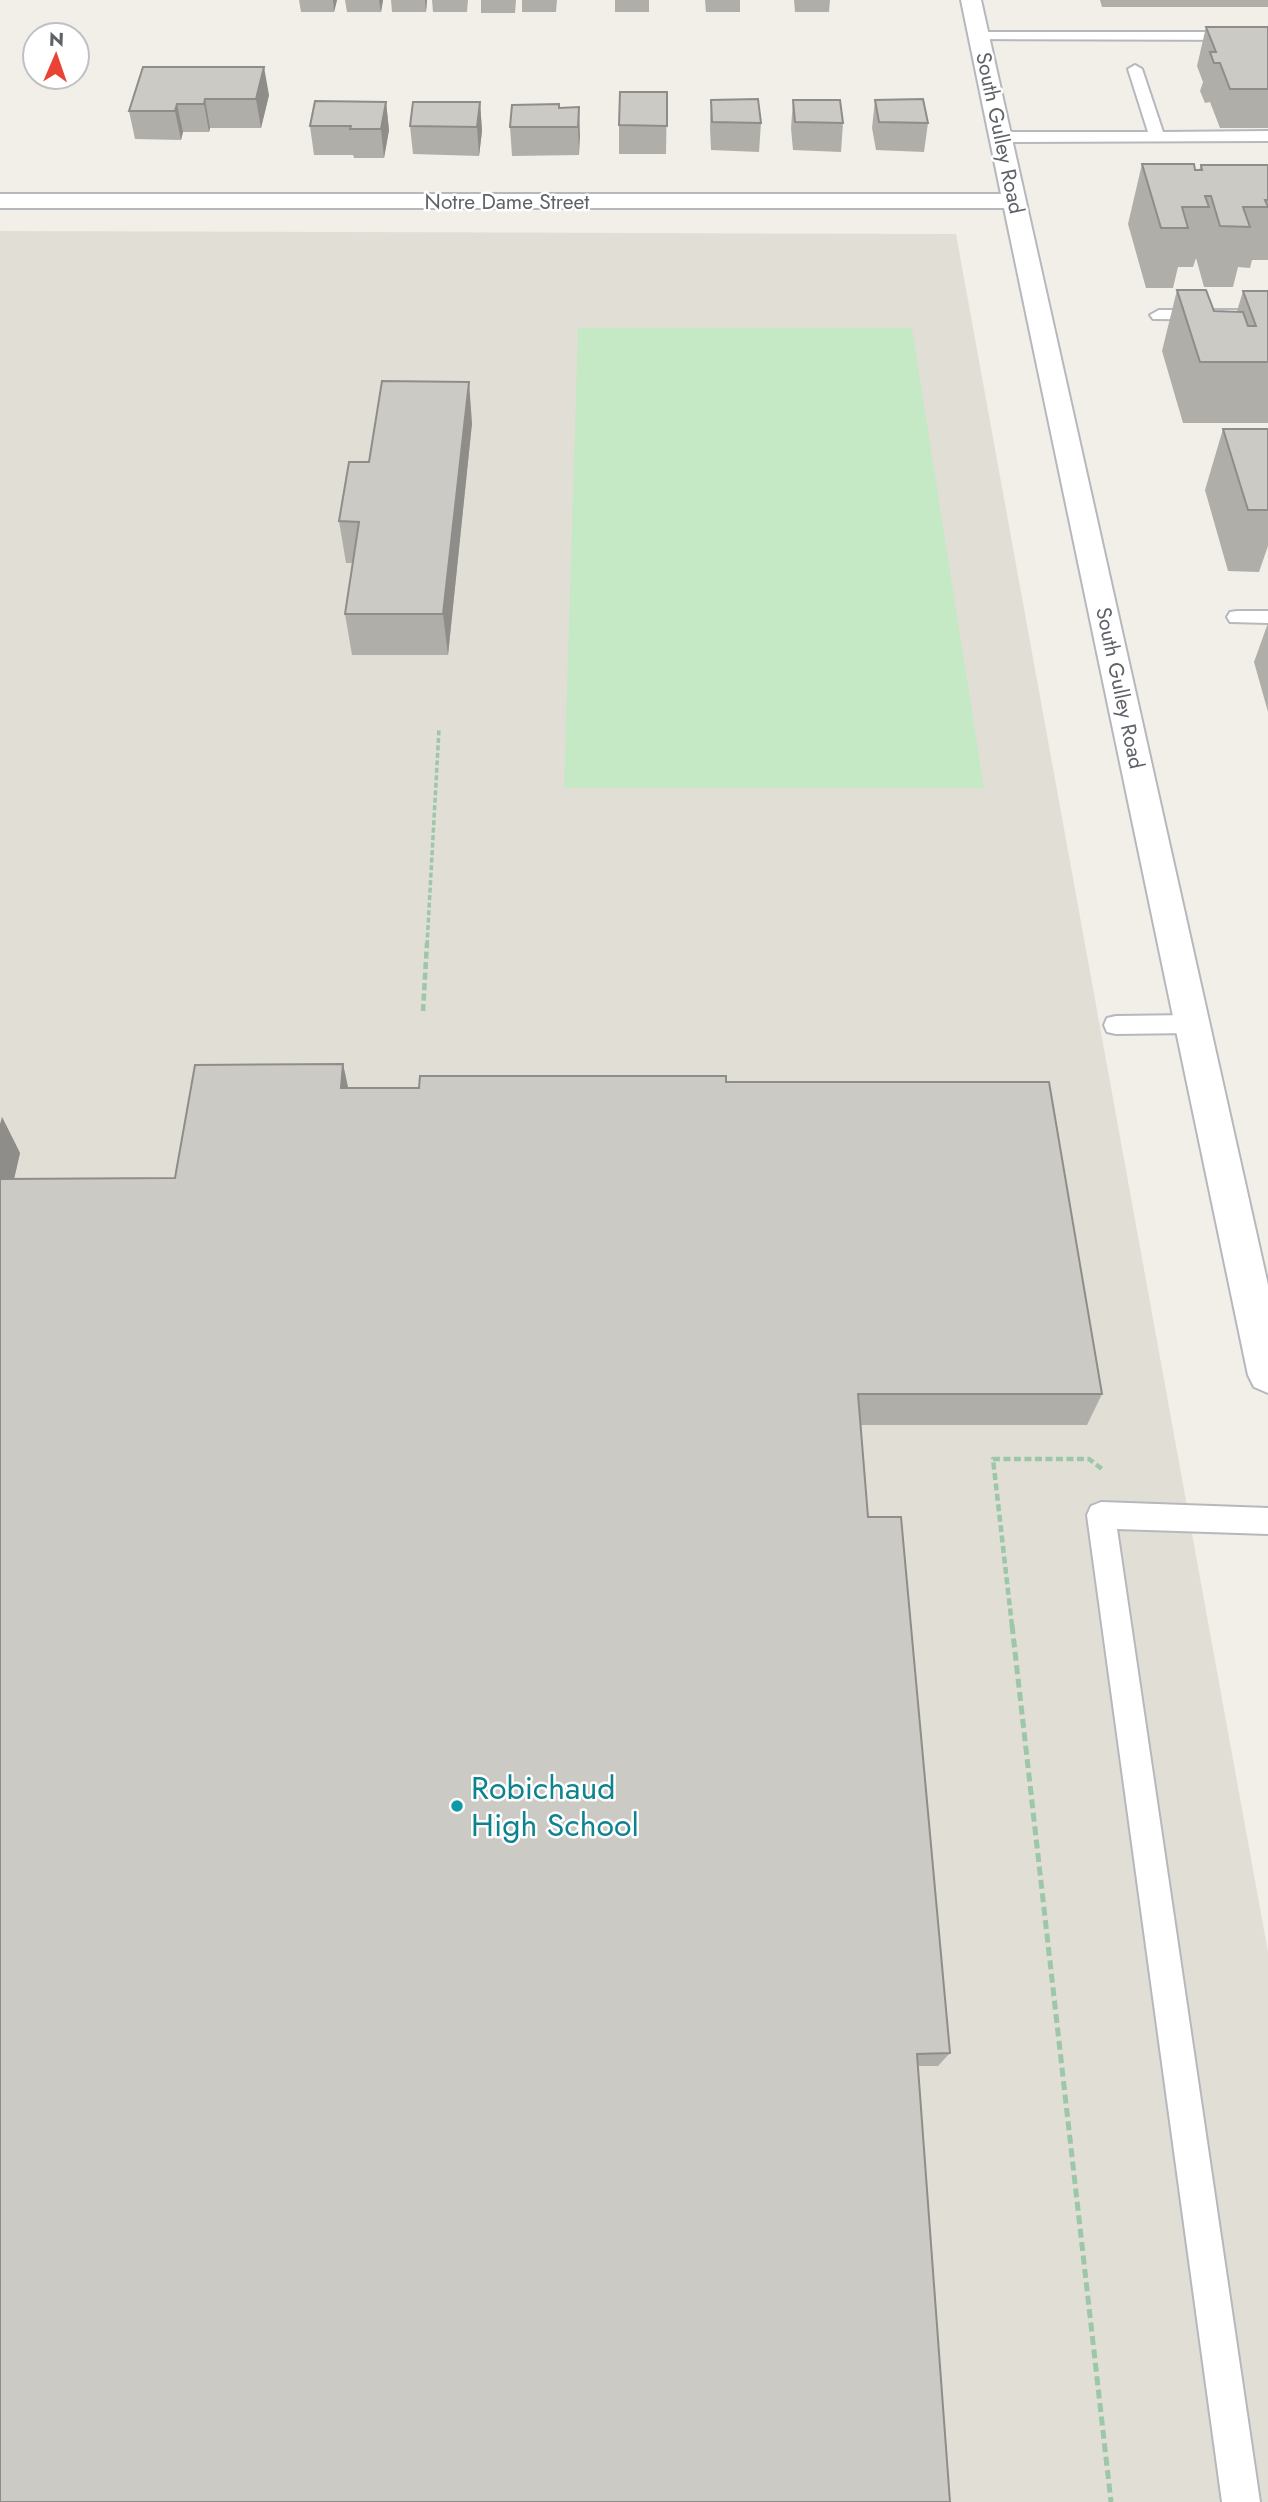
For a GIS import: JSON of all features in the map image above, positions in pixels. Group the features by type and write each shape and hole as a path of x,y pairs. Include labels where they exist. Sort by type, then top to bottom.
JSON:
{"street":[{"name":"South Gulley Road","path":"971,0 1268,1375"},
{"name":"Notre Dame Street","path":"0,201 1015,201"}],"lane":[{"path":"979,36 1268,36"},
{"path":"1135,69 1157,136"},
{"path":"1001,137 1268,136"},
{"path":"1159,316 1268,315"},
{"path":"1237,617 1268,617"},
{"path":"1116,1025 1192,1024"},
{"path":"1241,2502 1101,1515 1268,1521"}],"path":[{"path":"423,1011 439,729"},
{"path":"1106,1472 1089,1459 993,1459 1111,2502"}],"shaded area":[{"path":"0,231 956,234 1268,1952 1268,2502 0,2502"}],"green space":[{"path":"578,328 912,328 984,788 564,788"}],"building":[{"path":"1206,27 1268,27 1268,89 1230,89 1220,63 1214,63 1210,52 1216,52"},
{"path":"143,67 264,67 256,99 205,99 204,104 177,104 175,111 129,111"},
{"path":"620,92 667,92 667,126 619,125"},
{"path":"758,99 761,123 712,122 711,100"},
{"path":"923,99 928,123 879,122 875,100"},
{"path":"793,100 840,100 843,123 795,122"},
{"path":"315,101 386,102 381,129 310,126"},
{"path":"413,102 480,102 477,127 410,126"},
{"path":"559,104 559,108 579,107 578,127 510,127 512,105"},
{"path":"1142,164 1194,164 1195,170 1202,170 1201,165 1268,165 1268,200 1265,200 1268,207 1243,207 1250,227 1220,226 1211,196 1205,196 1209,207 1182,207 1188,228 1161,228"},
{"path":"1177,290 1206,290 1214,311 1243,312 1248,326 1256,326 1243,291 1268,291 1268,362 1200,362"},
{"path":"382,381 469,382 443,614 345,614 359,522 339,521 349,462 369,462"},
{"path":"1223,429 1268,429 1268,510 1248,510"},
{"name":"Robichaud High School","path":"343,1064 341,1088 419,1088 420,1076 726,1076 726,1082 1049,1082 1102,1394 858,1394 868,1517 901,1517 950,2053 917,2054 950,2502 0,2502 0,1179 175,1178 195,1065"}],"place":[{"name":"Robichaud High School","path":"457,1806"}]}
